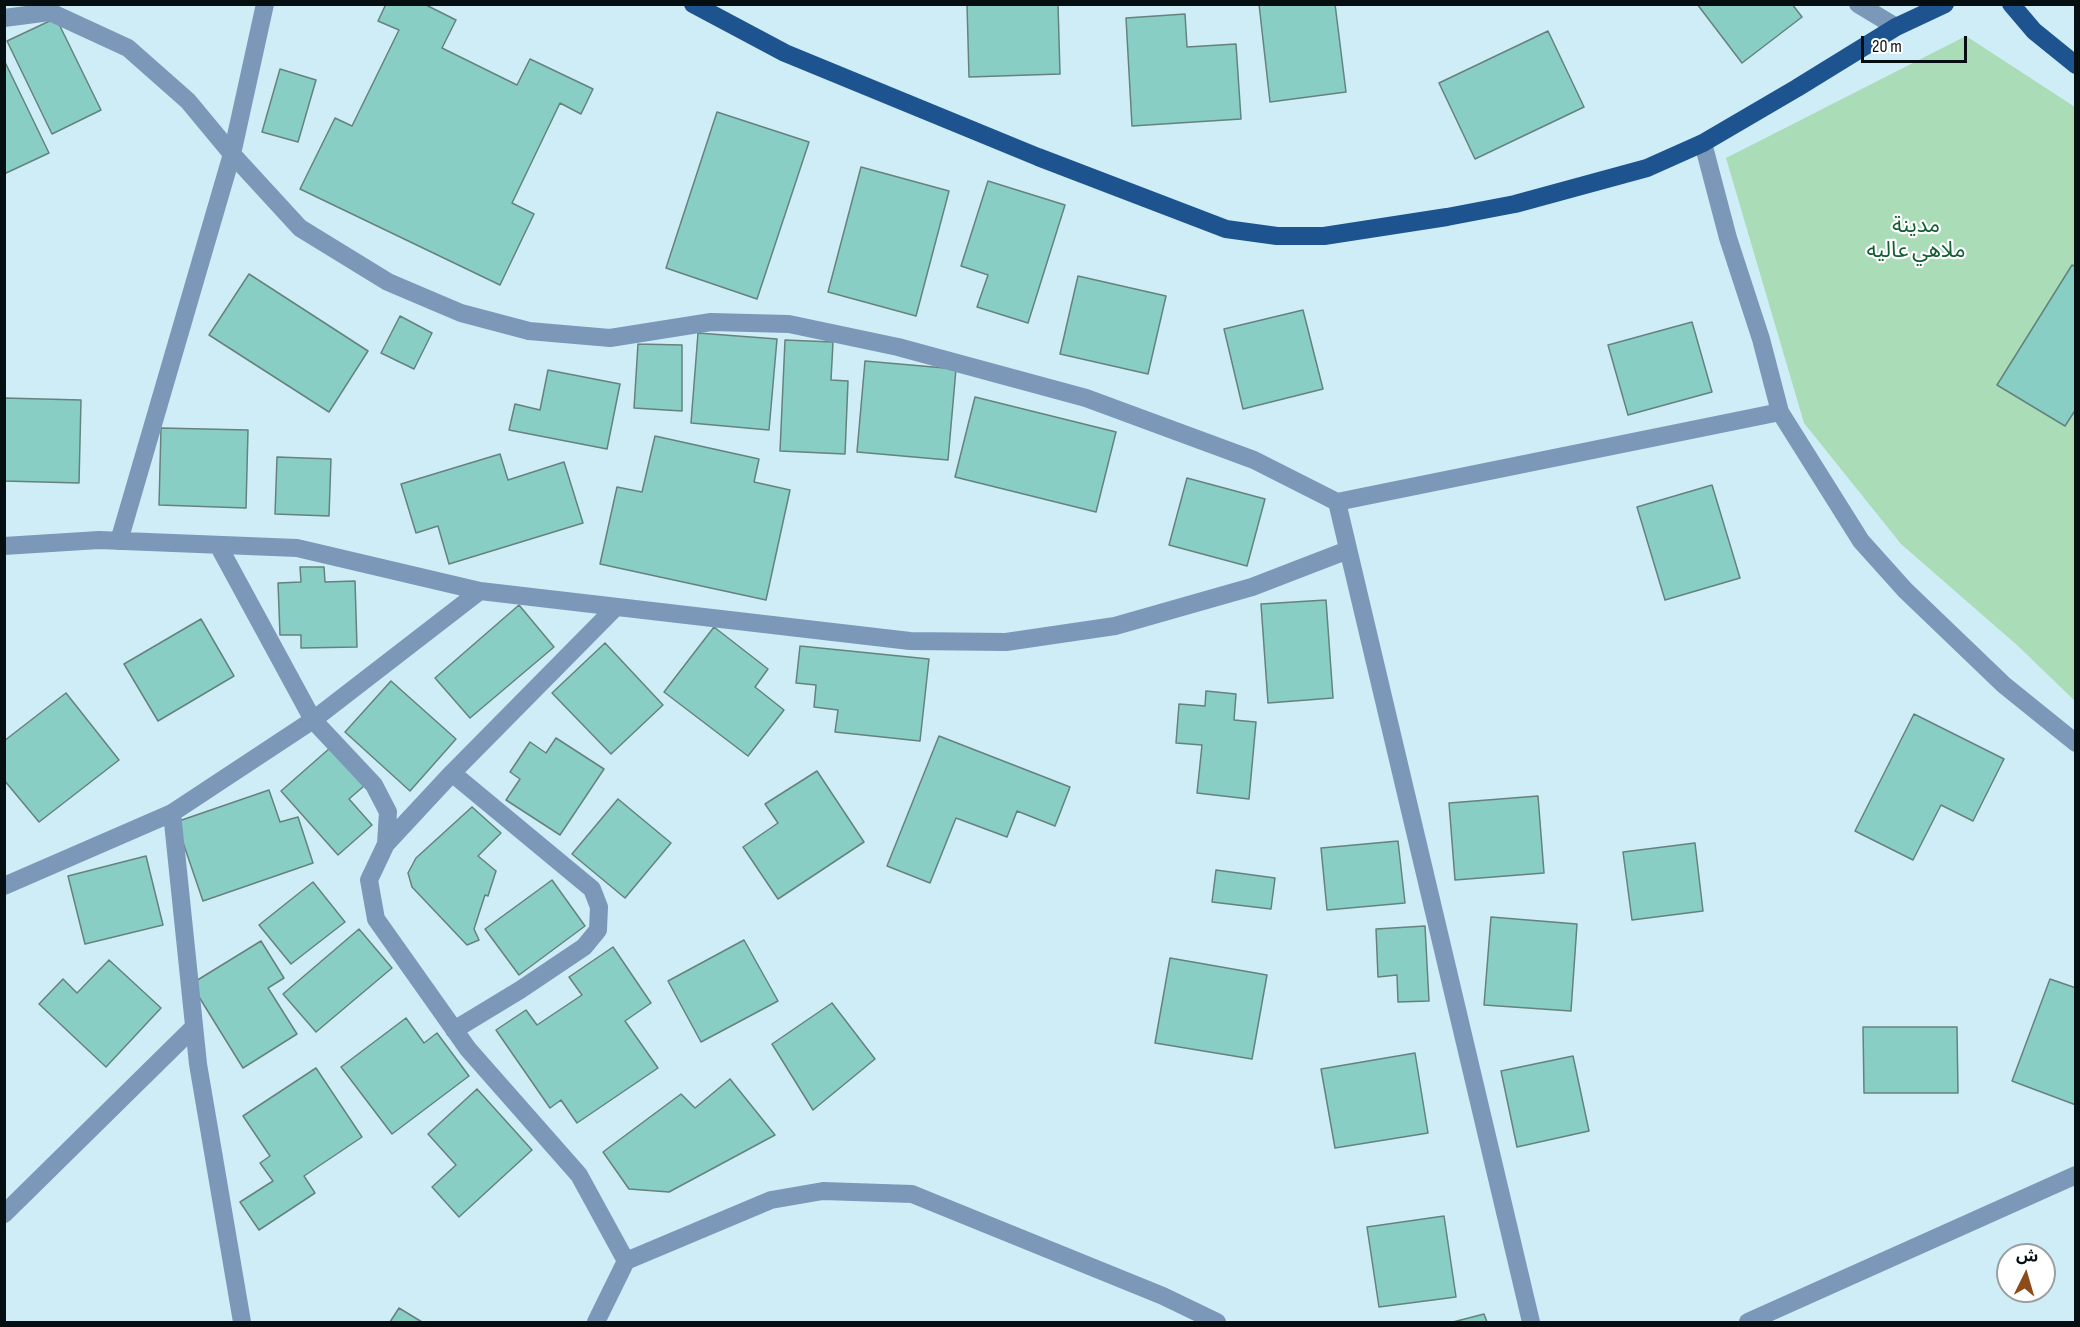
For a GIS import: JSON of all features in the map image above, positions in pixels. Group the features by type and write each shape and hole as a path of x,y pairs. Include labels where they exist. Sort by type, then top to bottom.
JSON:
{"main road":[{"path":"693,4 785,53 1038,157 1226,229 1277,236 1324,236 1515,204 1647,168 1703,143 1896,27 1946,4"},
{"path":"2011,4 2034,30 2076,65"}],"street":[{"path":"119,541 232,154 266,4"},
{"path":"1858,4 1896,27"},
{"path":"4,18 50,12 128,48 188,101 232,154 300,228 388,282 461,313 529,331 610,338 711,322 789,324 898,347 1086,398 1254,460 1337,502 1780,412"},
{"path":"1703,143 1728,238 1761,339 1780,412 1861,541 1883,566 2004,685 2076,743"},
{"path":"1337,502 1531,1323"},
{"path":"4,546 99,540 297,548 480,591 910,641 1006,642 1115,626 1252,587 1348,550"},
{"path":"218,545 313,720 374,785 388,812 386,844"},
{"path":"4,886 172,813 313,720 480,591"},
{"path":"616,607 452,773 386,844 369,880 376,919 468,1049 579,1175 626,1261"},
{"path":"452,773 591,889 599,907 598,930 584,947 520,990 454,1030"},
{"path":"172,813 200,1076 242,1323"},
{"path":"4,1214 194,1027"},
{"path":"1748,1323 2076,1175"},
{"path":"596,1323 626,1261 771,1200 823,1191 912,1194 1163,1296 1216,1323"}],"green space":[{"name":"مدينة ملاهي عاليه","path":"1966,36 2075,107 2075,701 2018,646 1901,544 1804,423 1726,158"}],"building":[{"path":"386,4 424,4 456,20 442,48 517,85 530,59 593,89 581,114 560,103 512,203 534,214 500,285 300,189 335,118 352,126 399,30 378,21"},
{"path":"967,4 1058,4 1060,74 969,77"},
{"path":"1259,4 1335,4 1346,92 1270,102"},
{"path":"1697,4 1792,4 1802,17 1742,63"},
{"path":"1185,14 1187,47 1236,44 1241,119 1132,126 1126,18"},
{"path":"56,18 101,110 52,134 7,41"},
{"path":"1548,31 1584,107 1475,159 1439,83"},
{"path":"4,60 49,153 4,174"},
{"path":"280,69 316,80 298,142 262,132"},
{"path":"717,112 809,142 757,299 666,268"},
{"path":"861,167 949,191 916,316 828,292"},
{"path":"988,181 1065,205 1028,323 977,307 988,275 961,266"},
{"path":"2072,265 2076,267 2076,409 2065,426 1997,385"},
{"path":"249,274 368,351 329,412 209,335"},
{"path":"1078,276 1166,296 1148,374 1060,354"},
{"path":"1303,310 1323,389 1243,409 1224,329"},
{"path":"400,316 432,333 414,369 381,353"},
{"path":"1692,322 1712,392 1628,415 1608,345"},
{"path":"698,333 777,339 769,430 691,423"},
{"path":"785,340 833,342 831,380 848,381 845,454 780,451"},
{"path":"638,344 682,345 682,411 634,408"},
{"path":"865,361 956,369 948,460 857,452"},
{"path":"548,370 620,384 607,449 509,430 515,404 540,410"},
{"path":"975,397 1116,432 1096,512 955,477"},
{"path":"4,398 81,400 79,483 4,481"},
{"path":"161,428 248,430 246,508 159,505"},
{"path":"655,436 759,459 754,482 790,490 766,600 600,564 617,487 642,492"},
{"path":"500,454 508,480 564,462 583,523 449,564 438,526 416,533 401,484"},
{"path":"277,457 331,459 329,516 275,514"},
{"path":"1187,478 1265,499 1247,566 1169,545"},
{"path":"1712,485 1740,578 1665,600 1637,507"},
{"path":"300,567 324,567 325,582 355,581 357,647 301,648 301,635 280,635 278,583 301,582"},
{"path":"1326,600 1333,698 1268,703 1261,604"},
{"path":"519,605 554,647 470,718 435,678"},
{"path":"201,619 234,676 158,721 124,664"},
{"path":"714,627 768,669 755,687 784,710 748,756 664,692"},
{"path":"605,643 663,705 611,754 552,693"},
{"path":"800,646 929,659 920,741 835,732 838,710 814,707 816,685 796,683"},
{"path":"391,681 456,739 410,791 345,732"},
{"path":"1206,691 1236,694 1234,720 1256,722 1249,799 1197,793 1202,745 1176,743 1179,704 1205,706"},
{"path":"66,693 119,760 39,822 4,780 4,741"},
{"path":"1914,714 2004,759 1973,821 1941,805 1913,860 1855,831"},
{"path":"939,736 1070,787 1055,826 1017,811 1007,837 956,818 930,883 887,866"},
{"path":"556,738 604,769 560,835 506,800 520,779 510,772 530,742 546,753"},
{"path":"330,748 364,786 349,799 372,825 338,855 281,791"},
{"path":"817,771 864,842 778,899 743,847 778,823 765,804"},
{"path":"269,790 280,822 298,817 313,863 203,901 176,822"},
{"path":"1538,796 1544,873 1455,880 1449,803"},
{"path":"618,799 671,843 625,898 572,854"},
{"path":"472,807 501,833 478,856 496,871 474,929 479,940 467,945 412,887 408,873 416,858"},
{"path":"1398,841 1405,903 1327,910 1321,848"},
{"path":"1695,843 1703,911 1632,920 1623,852"},
{"path":"146,856 163,925 85,944 68,876"},
{"path":"1216,870 1275,878 1271,909 1212,902"},
{"path":"552,880 585,926 519,975 485,929"},
{"path":"313,882 345,922 291,964 259,925"},
{"path":"1491,917 1577,924 1571,1011 1484,1005"},
{"path":"1425,926 1429,1001 1398,1002 1397,975 1378,977 1376,929"},
{"path":"359,929 392,968 316,1032 283,994"},
{"path":"744,940 778,1001 701,1042 668,981"},
{"path":"261,941 284,978 268,988 297,1034 243,1068 191,984"},
{"path":"613,947 651,1003 625,1021 658,1068 577,1123 561,1100 550,1108 496,1030 526,1010 537,1025 582,995 569,977"},
{"path":"1170,958 1267,975 1252,1059 1155,1043"},
{"path":"109,960 161,1008 106,1067 39,1004 63,979 77,993"},
{"path":"2050,979 2076,988 2076,1105 2012,1081"},
{"path":"832,1003 875,1059 813,1110 772,1044"},
{"path":"406,1018 424,1043 437,1033 469,1076 392,1134 341,1067"},
{"path":"1863,1027 1957,1027 1958,1093 1864,1093"},
{"path":"1415,1053 1428,1133 1335,1148 1321,1069"},
{"path":"1573,1056 1589,1131 1517,1147 1501,1071"},
{"path":"316,1068 362,1137 304,1176 315,1193 259,1230 240,1202 273,1181 260,1163 270,1156 243,1116"},
{"path":"730,1079 775,1135 669,1192 629,1189 603,1152 681,1094 695,1108"},
{"path":"477,1089 532,1150 459,1217 432,1187 456,1165 428,1134"},
{"path":"1444,1216 1456,1297 1379,1307 1367,1227"},
{"path":"399,1308 422,1322 390,1322"},
{"path":"1484,1314 1487,1322 1453,1322"}]}
